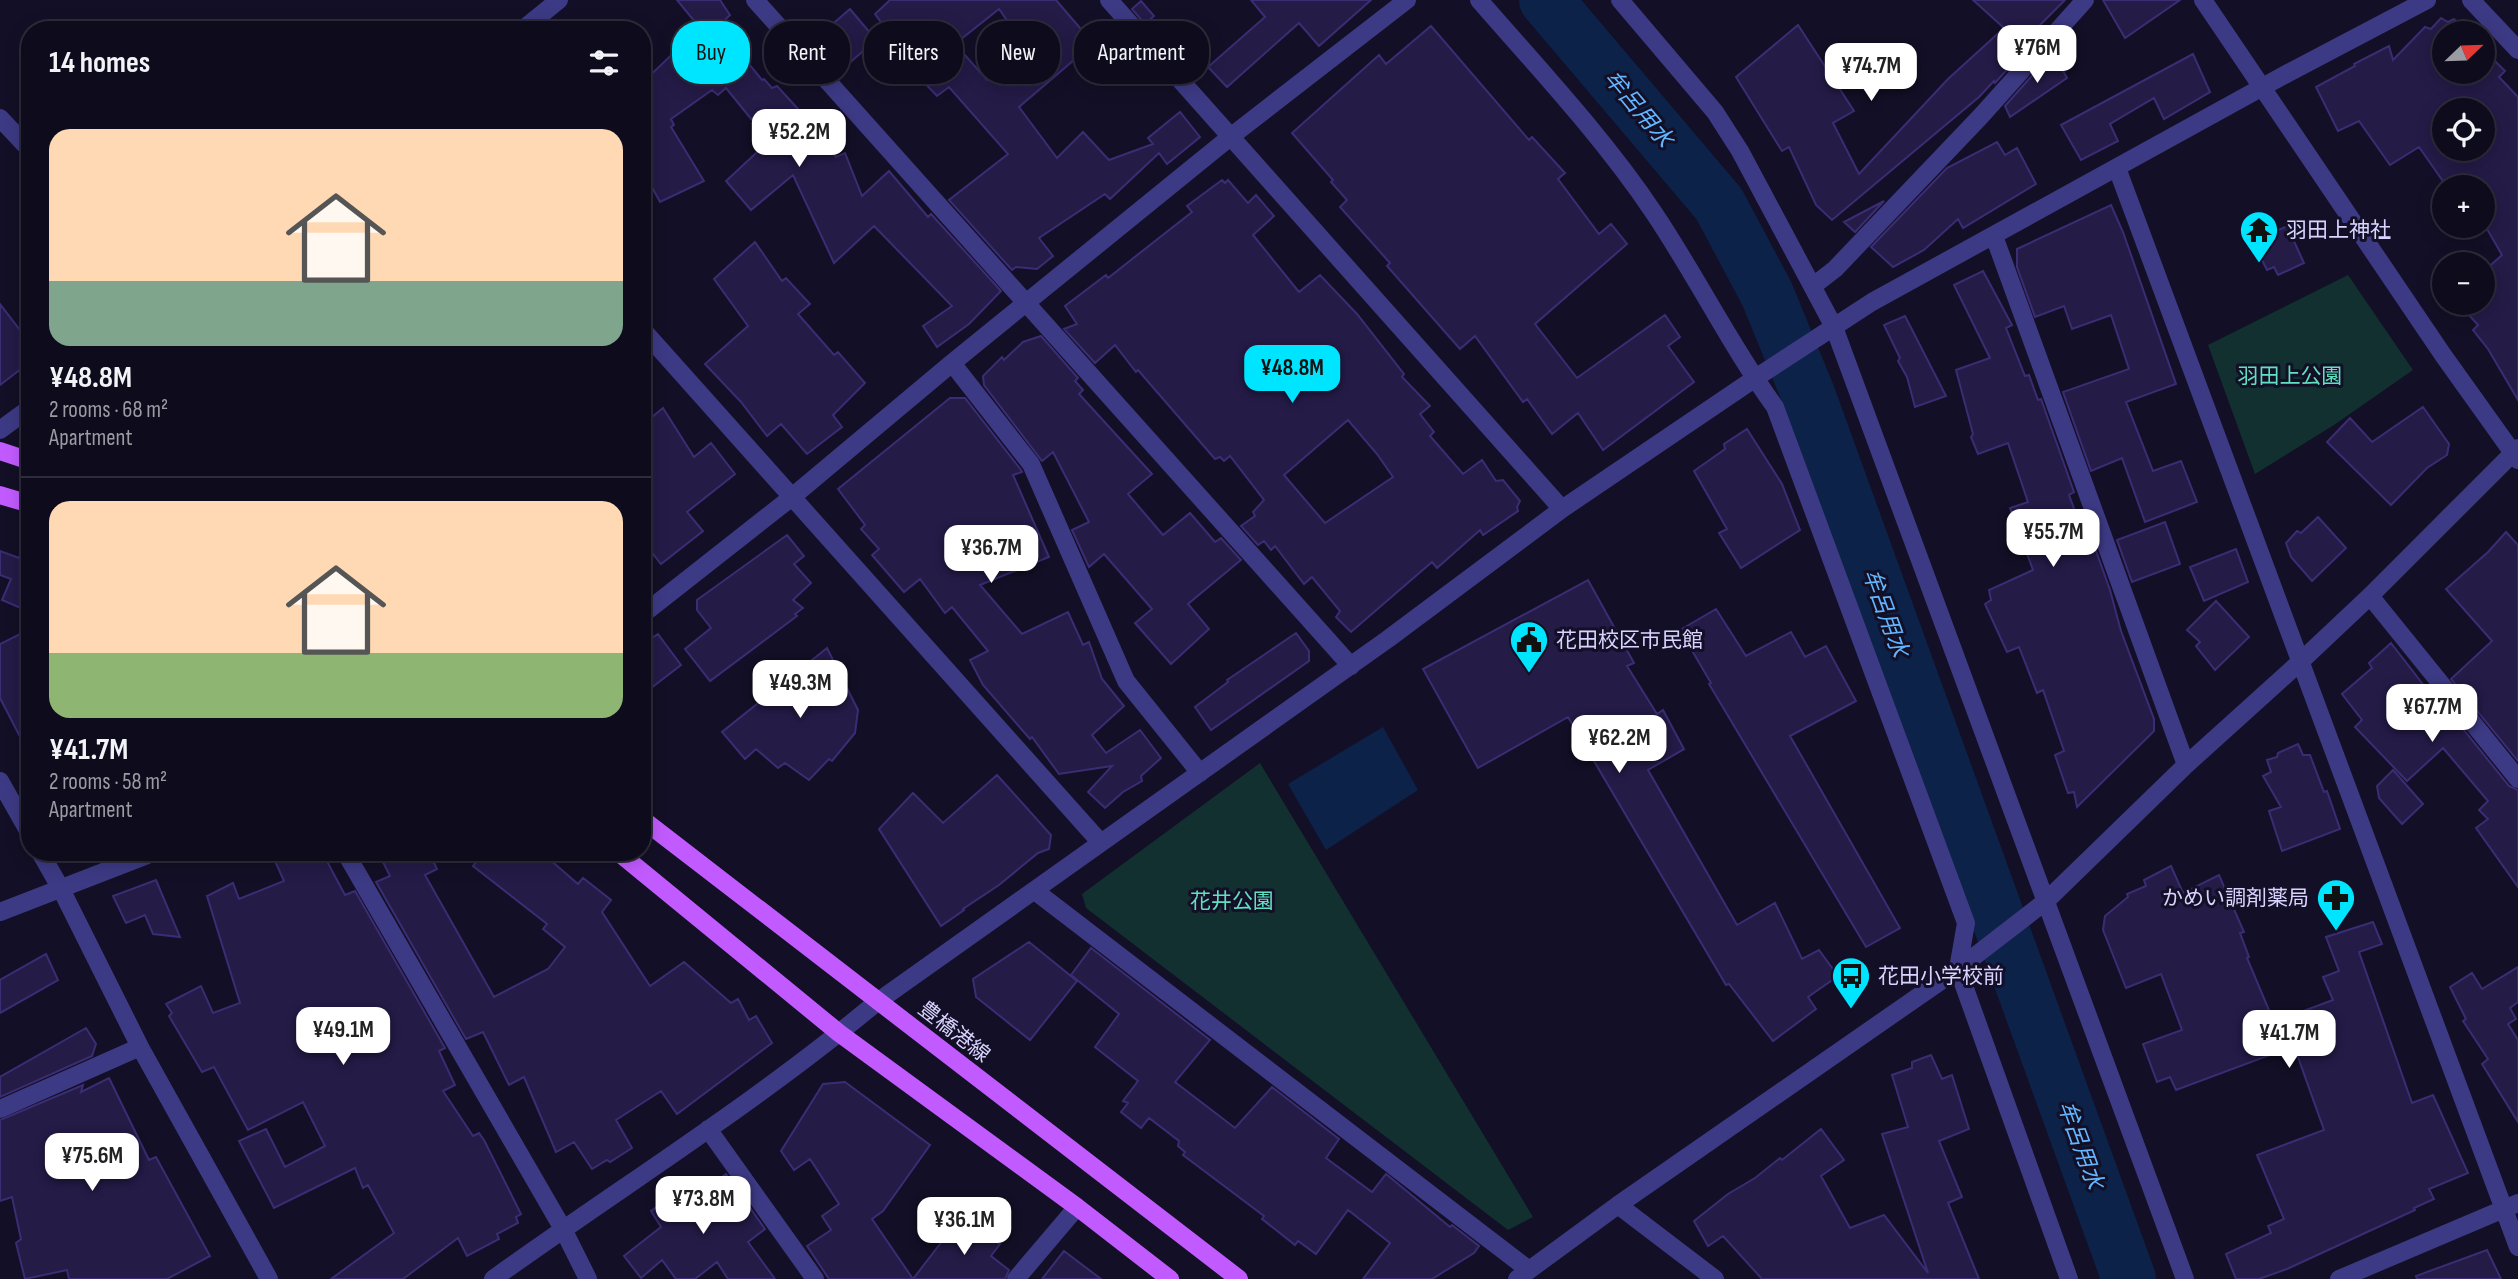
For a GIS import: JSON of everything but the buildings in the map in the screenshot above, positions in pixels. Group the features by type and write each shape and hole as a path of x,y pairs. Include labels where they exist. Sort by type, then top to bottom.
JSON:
{"main road":[{"path":"0,452 21,458"},
{"path":"0,495 21,501"},
{"name":"豊橋港線","path":"651,826 1239,1279"},
{"path":"629,861 839,1033 1077,1207 1170,1279"}],"street":[{"path":"533,21 559,0"},
{"path":"755,0 1351,666"},
{"path":"1109,0 1229,138 1562,509"},
{"path":"651,608 792,497 1229,138 1407,0"},
{"path":"1479,0 1599,139 1654,213 1754,379 1775,407 1966,923 1958,969 2069,1279"},
{"path":"1619,0 1716,112 1740,151 1834,327 2185,1279"},
{"path":"1813,286 1835,269 1981,116 2085,0"},
{"path":"1035,891 1523,1275 1618,1205 1958,969 2017,924 2046,901 2186,765 2300,662 2516,454 2203,0"},
{"path":"493,1279 708,1129 877,1002 1351,666 1562,509 1754,379 1872,302 2427,0"},
{"path":"2471,0 2518,50"},
{"path":"0,118 21,140"},
{"path":"2117,168 2300,662 2511,1206 2518,1247"},
{"path":"1994,236 2186,765"},
{"path":"651,339 1101,843"},
{"path":"952,363 1031,464 1126,681 1200,773"},
{"path":"0,430 21,415"},
{"path":"2370,596 2518,779"},
{"path":"0,781 21,818"},
{"path":"45,861 140,1047 269,1279"},
{"path":"0,912 132,861"},
{"path":"350,861 589,1279"},
{"path":"0,1109 140,1047"},
{"path":"708,1129 815,1279"},
{"path":"1618,1205 1715,1279"},
{"path":"2339,1279 2366,1274 2511,1206"},
{"path":"1016,1279 1077,1207"}],"green space":[{"name":"羽田上公園","path":"2348,275 2413,370 2334,425 2255,474 2208,345"},
{"name":"花井公園","path":"1260,763 1533,1217 1508,1230 1086,908 1082,894"}],"water":[{"path":"1383,727 1418,790 1326,850 1288,784"}],"waterway":[{"name":"牟呂用水","path":"1546,0 1719,204 1767,294 1808,394 2129,1279"}],"place":[{"name":"羽田上神社","path":"2259,264"},
{"name":"花田校区市民館","path":"1529,674"},
{"name":"かめい調剤薬局","path":"2336,932"},
{"name":"花田小学校前","path":"1851,1010"}]}
